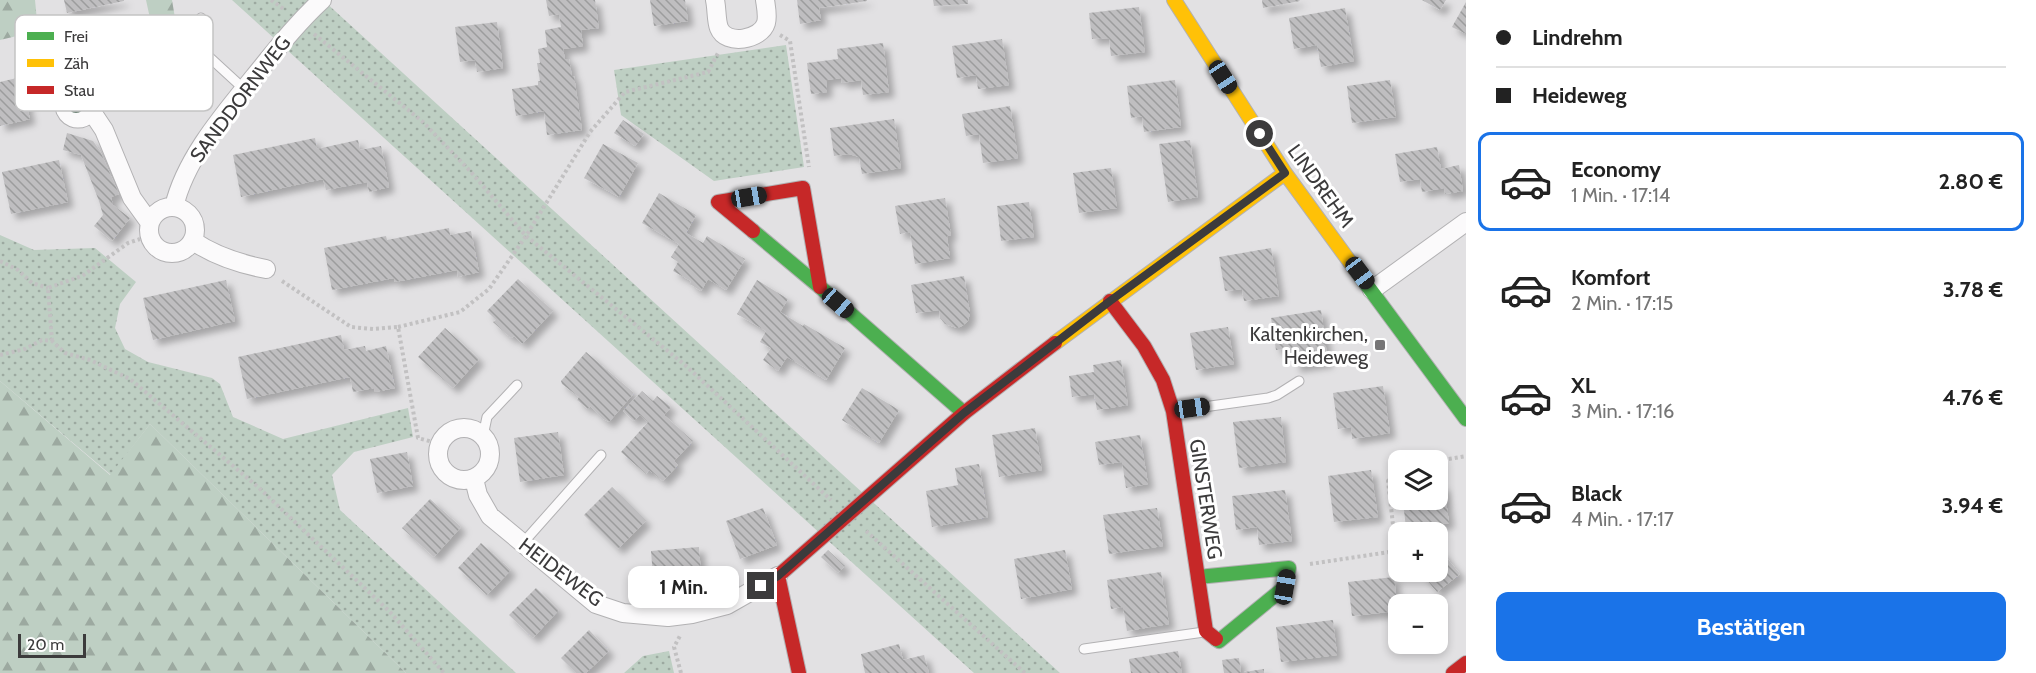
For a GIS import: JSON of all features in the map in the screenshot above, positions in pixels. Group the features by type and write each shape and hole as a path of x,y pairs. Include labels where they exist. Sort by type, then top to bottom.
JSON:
{"street":[{"name":"SANDDORNWEG","path":"174,207 184,174 224,114 299,21 322,0"},
{"path":"715,0 720,29 726,36 743,39 756,35 765,26 767,15 765,0"},
{"name":"LINDREHM","path":"1174,0 1285,173 1466,419"},
{"path":"92,112 104,130 132,198 150,229 156,246 160,250 173,253 188,247 193,241 195,226 188,213 174,207 159,211 150,229"},
{"name":"HEIDEWEG","path":"474,479 478,495 490,516 596,604 623,613 668,617 692,614 727,605 778,576 964,413 1110,301 1285,173"},
{"path":"820,287 803,188 718,202 820,287 964,413"},
{"path":"1372,290 1466,222"},
{"path":"193,241 207,251 247,266 266,269"},
{"name":"GINSTERWEG","path":"1110,301 1144,346 1163,380 1173,411 1206,631"},
{"path":"468,428 483,436 490,451 490,460 482,474 474,479 456,480 448,476 438,461 437,452 440,444 452,430 468,428"},
{"path":"1206,631 1219,641 1285,587 1288,568"},
{"name":"GINSTERWEG","path":"1198,577 1288,568"},
{"path":"778,576 799,673"},
{"path":"1453,673 1466,663"}],"lane":[{"path":"213,61 244,89"},
{"path":"1173,411 1277,396 1299,381"},
{"path":"483,436 487,417 517,385"},
{"path":"522,544 601,455"},
{"path":"1084,649 1206,631"}],"path":[{"path":"271,0 423,122 471,172 526,236 685,365 1025,673"},
{"path":"765,26 790,41 809,170 803,188"},
{"path":"266,269 351,327 373,329 399,327 460,312 489,290 526,236 590,132 625,92 708,72 726,36"},
{"path":"0,261 18,270 32,283 48,288 82,276 150,229"},
{"path":"48,288 52,341"},
{"path":"399,327 418,438 440,444"},
{"path":"0,355 25,349 42,340 52,341 65,353 90,360 130,379 249,479 388,611 444,673"},
{"path":"1448,459 1466,456"},
{"path":"1288,568 1396,551 1391,510"},
{"path":"681,673 674,648 692,614"}],"green space":[{"path":"0,0 35,0 36,15 15,15 15,36 0,40"},
{"path":"146,0 172,0 174,15 149,15"},
{"path":"232,0 323,0 1060,673 974,673"},
{"path":"786,45 804,167 714,181 621,115 614,70"},
{"path":"0,235 34,250 95,248 136,282 120,304 115,328 125,349 148,362 212,378 220,384 233,417 283,439 408,408 413,437 354,452 332,475 340,510 516,673 406,673 150,424 111,475 0,381"},
{"path":"0,381 110,475 150,424 406,673 0,673"},
{"path":"669,651 674,673 624,673 643,656"}],"building":[{"path":"64,0 124,0 124,1 67,13"},
{"path":"546,0 595,0 599,28 581,30 583,46 563,49 565,59 569,59 572,76 574,76 582,130 547,135 544,111 516,116 512,89 538,85 540,81 537,63 540,63 538,49 547,47 545,30 561,27 559,14 549,16"},
{"path":"650,0 685,0 688,21 654,26"},
{"path":"797,0 867,1 819,8 821,20 800,24"},
{"path":"933,0 968,0 968,4 934,6"},
{"path":"1262,0 1299,0 1300,1 1263,8"},
{"path":"1422,0 1446,0 1440,10"},
{"path":"1466,2 1466,34 1452,27"},
{"path":"1139,7 1145,52 1111,56 1109,38 1092,39 1089,13"},
{"path":"1345,8 1354,61 1321,67 1317,45 1294,49 1289,18"},
{"path":"497,22 503,68 477,72 475,60 460,62 455,27"},
{"path":"1002,39 1009,85 978,89 976,75 957,78 952,46"},
{"path":"883,43 889,92 863,95 861,80 842,83 841,78 826,80 827,92 811,94 807,63 838,59 837,49"},
{"path":"15,78 15,111 28,111 30,119 0,126 0,82"},
{"path":"1175,80 1181,127 1144,132 1142,116 1131,118 1127,86"},
{"path":"1390,80 1396,117 1352,123 1347,86"},
{"path":"1010,106 1018,158 983,163 979,134 966,136 962,114"},
{"path":"894,119 901,168 862,174 859,157 849,154 834,156 830,128"},
{"path":"623,120 644,134 635,146 614,133"},
{"path":"67,133 93,141 100,151 119,194 111,197 113,205 130,218 112,241 94,226 103,215 99,201 81,155 63,150"},
{"path":"315,138 317,149 358,140 360,150 381,146 389,187 369,192 367,182 326,190 323,179 241,197 233,155"},
{"path":"1190,140 1198,197 1168,202 1159,144"},
{"path":"603,144 638,163 619,197 584,178"},
{"path":"1437,147 1441,169 1459,165 1463,191 1445,194 1444,188 1422,192 1420,179 1400,182 1395,154"},
{"path":"59,160 68,202 11,214 2,172"},
{"path":"1111,168 1117,208 1079,213 1073,173"},
{"path":"659,193 696,215 686,233 703,243 707,236 745,259 726,290 708,279 701,291 690,284 691,281 673,271 678,262 671,257 679,244 642,223"},
{"path":"945,198 951,235 947,236 950,258 915,264 910,232 900,234 895,206"},
{"path":"1029,202 1034,237 1001,241 997,206"},
{"path":"449,228 450,235 471,231 479,272 458,277 457,270 395,282 394,278 332,290 324,248 386,236 387,240"},
{"path":"1271,248 1279,296 1244,301 1242,289 1225,291 1219,257"},
{"path":"964,276 970,313 968,321 962,326 957,328 945,324 940,318 939,310 916,313 911,285"},
{"path":"518,279 553,311 522,344 514,336 511,338 493,322 496,320 487,311"},
{"path":"226,280 235,321 153,340 143,298"},
{"path":"757,280 788,299 780,312 845,348 826,380 787,357 778,371 763,360 771,348 760,342 766,331 737,314"},
{"path":"1321,310 1328,362 1295,367 1293,348 1276,350 1271,318"},
{"path":"1228,327 1234,364 1196,370 1190,333"},
{"path":"445,328 479,359 453,388 418,357"},
{"path":"341,335 344,350 365,346 366,351 386,346 395,388 375,392 374,388 353,392 350,377 247,399 238,357"},
{"path":"586,352 634,393 609,422 590,406 588,409 577,400 579,397 561,381"},
{"path":"1121,360 1128,405 1097,410 1094,394 1072,397 1069,376 1094,372 1093,365"},
{"path":"1383,386 1390,433 1352,439 1351,427 1338,429 1333,393"},
{"path":"862,388 899,410 879,443 842,420"},
{"path":"642,391 653,401 657,396 671,407 664,415 693,441 674,461 678,465 663,481 649,470 646,474 621,452 648,422 640,415 634,421 623,411"},
{"path":"1281,417 1286,462 1239,468 1233,422"},
{"path":"1035,428 1042,470 999,477 992,435"},
{"path":"558,432 564,475 520,482 514,438"},
{"path":"1140,435 1148,484 1126,488 1122,462 1099,465 1095,442"},
{"path":"407,452 413,486 377,493 370,459"},
{"path":"979,464 988,517 932,527 926,491 958,485 955,468"},
{"path":"1371,470 1378,517 1334,522 1328,476"},
{"path":"612,487 646,521 618,549 584,515"},
{"path":"1285,490 1292,541 1259,545 1257,527 1236,530 1232,496"},
{"path":"430,499 461,527 434,557 402,528"},
{"path":"763,508 777,545 740,559 726,521"},
{"path":"1157,508 1163,546 1109,554 1103,515"},
{"path":"1404,510 1447,510 1449,523 1448,522 1405,522"},
{"path":"481,543 511,570 487,595 458,568"},
{"path":"699,547 702,587 665,589 664,575 653,576 651,551"},
{"path":"828,550 845,566 838,573 821,557"},
{"path":"1065,550 1072,589 1021,599 1014,559"},
{"path":"1448,559 1460,574 1437,592 1428,582 1448,582"},
{"path":"1161,572 1169,624 1127,631 1123,607 1111,609 1107,580"},
{"path":"1388,578 1388,582 1395,582 1396,594 1388,594 1388,612 1352,616 1348,582"},
{"path":"536,588 559,610 533,638 509,615"},
{"path":"1333,620 1337,655 1281,662 1276,627"},
{"path":"589,630 609,651 586,673 576,673 561,658"},
{"path":"899,644 903,660 924,655 929,673 865,673 861,654"},
{"path":"1178,651 1182,673 1131,673 1129,659"},
{"path":"1239,658 1241,673 1224,673 1222,660"},
{"path":"1264,669 1264,673 1244,673 1244,672"}],"traffic: fast":[{"path":"753,231 964,413"},
{"path":"1355,269 1466,419"},
{"path":"1198,577 1289,568 1285,587 1219,641 1216,639"}],"traffic: slow":[{"path":"1174,0 1285,173 1355,269"},
{"path":"1055,343 1285,173"}],"traffic: jam":[{"path":"753,231 718,202 803,188 820,287"},
{"path":"1110,301 1144,346 1163,380 1173,411 1206,631 1216,639"},
{"path":"799,673 778,576 964,413 1055,343"},
{"path":"1453,673 1466,663"}],"place":[{"name":"Kaltenkirchen, Heideweg","path":"1380,345"}],"route":[{"path":"761,586 778,576 964,413 1110,301 1285,173 1260,134"}]}
